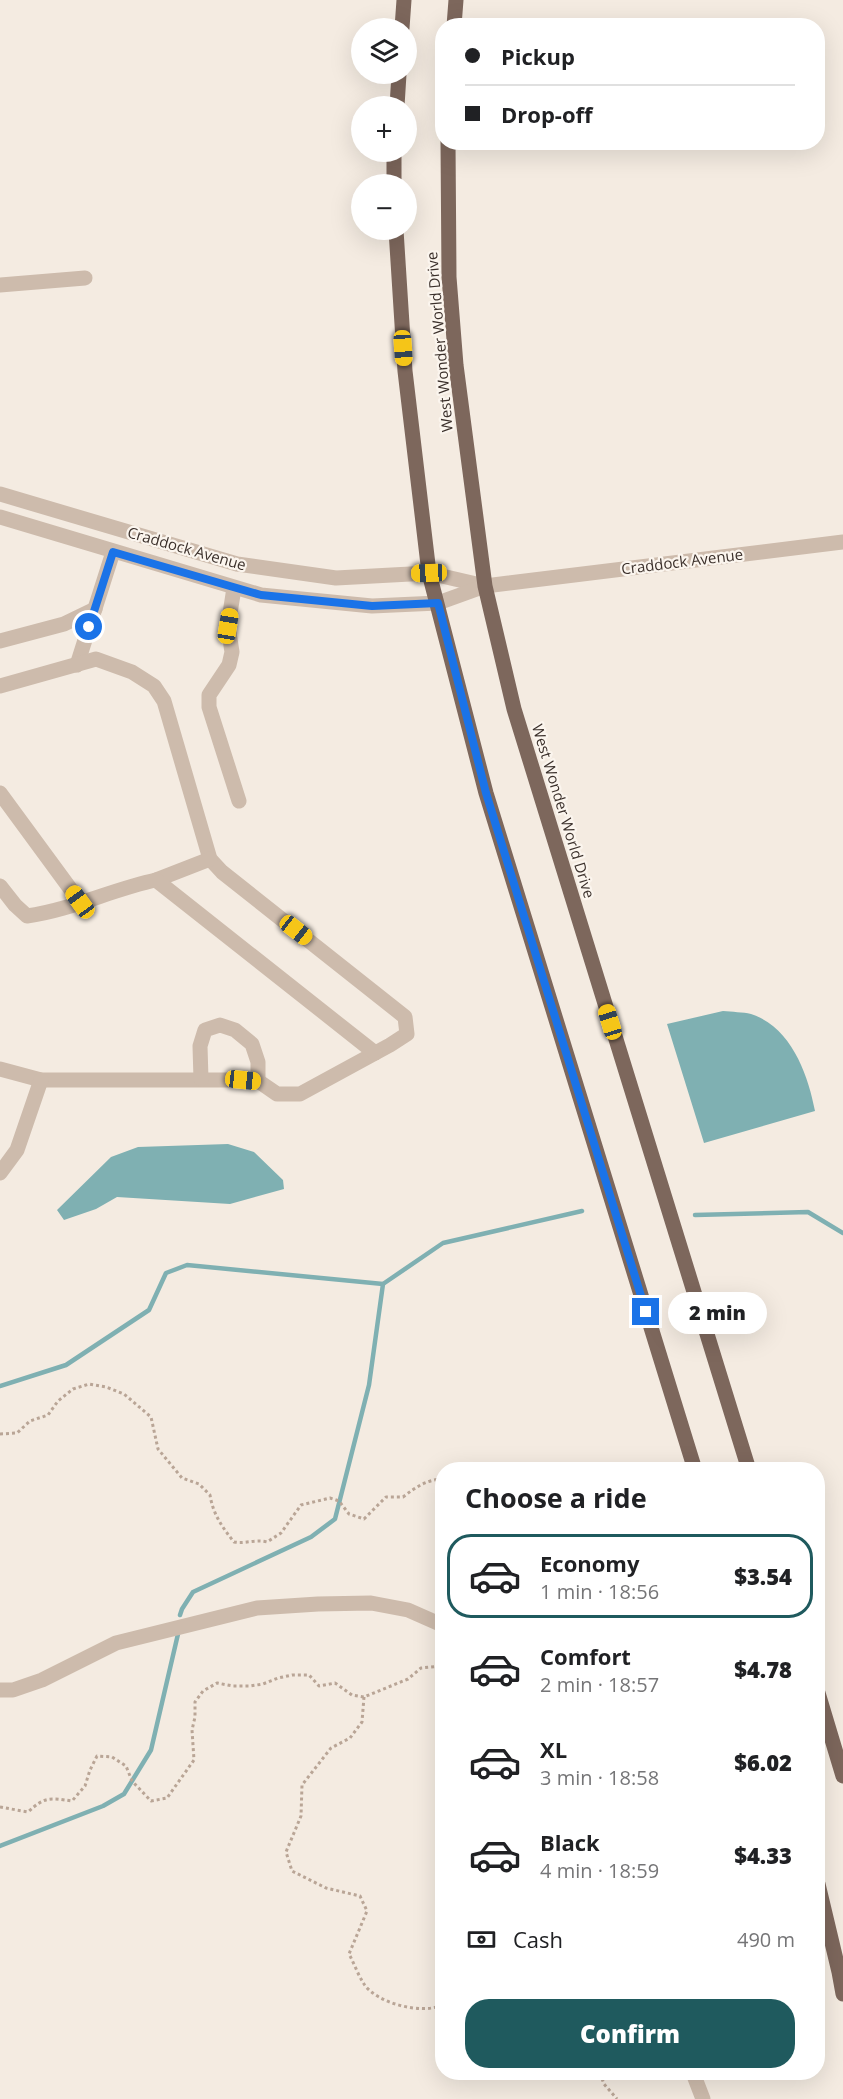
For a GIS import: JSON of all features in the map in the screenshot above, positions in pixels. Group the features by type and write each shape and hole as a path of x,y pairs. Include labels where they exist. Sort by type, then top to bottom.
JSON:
{"main road":[{"path":"403,18 404,0"},
{"path":"455,18 456,0"},
{"name":"West Wonder World Drive","path":"448,150 451,310 485,586 514,709 746,1462"},
{"path":"397,240 405,371 429,573 486,793 693,1462"},
{"path":"825,1716 843,1776"},
{"path":"825,1913 843,1994"}],"street":[{"path":"0,285 85,278"},
{"name":"Craddock Avenue","path":"0,494 237,564 336,578 429,573 485,586"},
{"name":"Craddock Avenue","path":"0,517 261,595 372,606 438,603 485,586 843,542"},
{"path":"77,665 113,552"},
{"path":"234,588 228,626 232,652 229,665 209,695 209,707 239,801"},
{"path":"0,641 64,624 95,609"},
{"path":"0,686 96,659 132,672 154,686 164,701 210,859 222,872 405,1017 407,1034 300,1094 277,1094 258,1081 41,1080 0,1069"},
{"path":"0,793 80,902"},
{"path":"0,886 27,916 44,914 156,879 210,859"},
{"path":"156,879 375,1053"},
{"path":"201,1079 200,1046 205,1030 220,1025 235,1030 252,1044 258,1062 258,1081"},
{"path":"0,1173 17,1150 41,1080"},
{"path":"0,1147 17,1150"},
{"path":"0,1690 13,1690 42,1680 116,1643 257,1608 371,1603 408,1610 435,1622"},
{"path":"696,2080 704,2099"}],"path":[{"path":"0,1434 17,1433 30,1421 48,1415 58,1401 73,1389 88,1384 106,1387 124,1394 151,1417 158,1449 182,1478 200,1484 210,1495 212,1507 221,1526 234,1542 246,1544 258,1539 267,1542 281,1533 301,1505 330,1498 339,1501 349,1514 364,1520 386,1497 404,1497 415,1487 435,1480"},
{"path":"0,1807 28,1812 40,1800 72,1801 85,1786 97,1756 112,1756 126,1766 132,1781 151,1801 167,1798 194,1760 192,1730 195,1702 203,1691 217,1683 250,1686 263,1684 278,1677 309,1675 319,1686 335,1683 352,1695 364,1697 408,1679 421,1668 435,1667"},
{"path":"364,1697 362,1722 350,1738 331,1748 302,1785 301,1816 286,1852 292,1871 326,1888 360,1896 367,1911 349,1954 364,1984 376,1996 404,2007 422,2010 435,2007"},
{"path":"603,2080 617,2099"}],"water":[{"path":"723,1011 751,1014 777,1029 802,1067 815,1111 704,1143 667,1024"},
{"path":"228,1144 254,1152 283,1180 284,1189 230,1204 117,1197 96,1209 64,1220 57,1210 111,1157 138,1147"}],"waterway":[{"path":"0,1386 66,1365 149,1310 166,1273 187,1265 383,1284 443,1243 582,1211"},
{"path":"695,1215 808,1212 843,1233"},
{"path":"180,1615 193,1592 311,1537 335,1519 369,1385 383,1284"},
{"path":"0,1846 103,1806 124,1794 151,1750 178,1634"}],"route":[{"path":"89,627 113,552 261,595 372,606 438,603 486,793 646,1312"}]}
